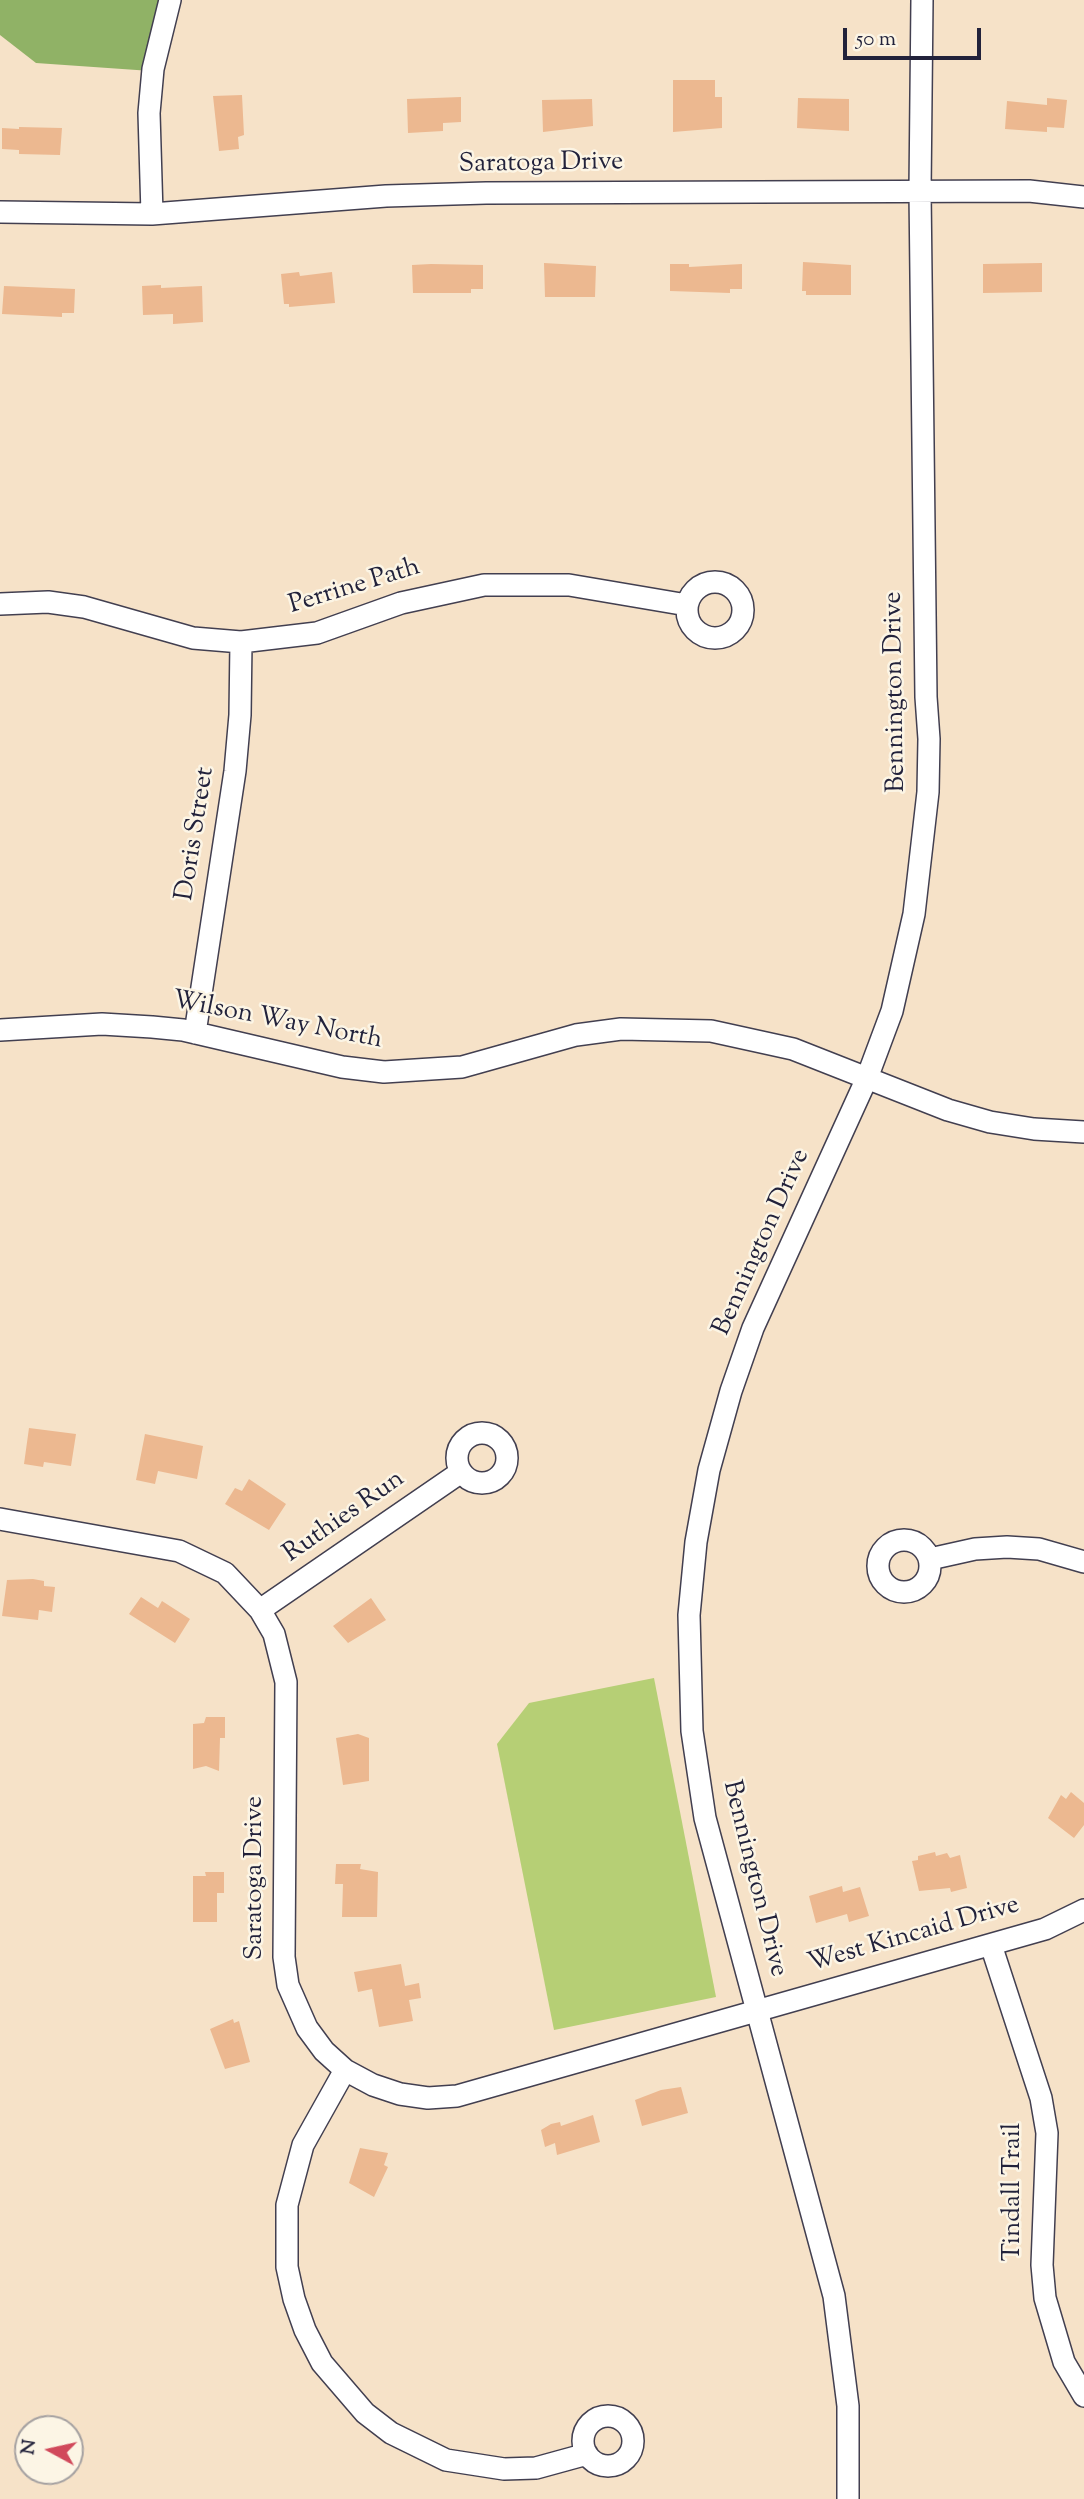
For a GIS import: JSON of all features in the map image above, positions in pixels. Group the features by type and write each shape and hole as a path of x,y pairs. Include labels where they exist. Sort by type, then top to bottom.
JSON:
{"street":[{"path":"152,214 149,113 153,69 170,0"},
{"name":"Bennington Drive","path":"848,2499 848,2406 834,2296 714,1861 692,1731 690,1615 696,1542 709,1470 724,1414 753,1328 867,1078 892,1011 914,914 928,792 920,191 922,0"},
{"name":"Saratoga Drive","path":"0,212 152,214 386,196 1029,191 1084,197"},
{"name":"Perrine Path","path":"0,604 48,602 84,607 193,638 241,642 317,633 401,603 484,585 569,585 687,605"},
{"name":"Doris Street","path":"195,1033 235,771 240,715 241,642"},
{"name":"Wilson Way North","path":"0,1030 102,1024 195,1033 342,1067 384,1072 462,1067 576,1035 621,1029 678,1028 749,1037 793,1049 948,1110 990,1122 1034,1129 1084,1132"},
{"name":"Ruthies Run","path":"260,1610 461,1472"},
{"name":"Saratoga Drive","path":"0,1518 178,1551 225,1573 260,1610 274,1634 286,1682 284,1957 288,1986 307,2028 324,2051 345,2070 373,2085 400,2094 428,2098 457,2096 757,2009"},
{"path":"930,1559 975,1549 1007,1547 1039,1549 1084,1562"},
{"name":"West Kincaid Drive","path":"757,2009 1045,1929 1084,1910"},
{"name":"Tindall Trail","path":"991,1945 1041,2098 1047,2133 1042,2265 1045,2298 1064,2362 1084,2396"},
{"path":"345,2070 303,2145 287,2205 286,2257 294,2299 305,2330 322,2363 365,2413 391,2433 446,2460 504,2469 536,2468 587,2454"}],"green space":[{"path":"0,0 180,0 151,71 36,63 0,35"},
{"path":"654,1678 716,1997 554,2030 497,1744 529,1703"}],"building":[{"path":"673,80 715,80 715,97 722,97 722,128 673,132"},
{"path":"242,95 244,135 238,137 239,149 219,151 213,96"},
{"path":"461,97 461,122 443,123 443,131 408,133 407,99"},
{"path":"798,98 849,99 849,131 797,128"},
{"path":"1047,98 1067,100 1064,128 1047,127 1047,132 1005,129 1007,101 1047,105"},
{"path":"592,99 593,126 543,132 542,100"},
{"path":"2,128 62,128 60,155 19,154 19,150 2,149"},
{"path":"803,262 851,265 851,295 806,295 806,291 802,291"},
{"path":"544,263 596,266 595,297 545,297"},
{"path":"1042,263 1042,292 983,293 983,264"},
{"path":"670,264 689,264 689,267 742,264 742,289 730,289 730,293 670,291"},
{"path":"412,265 483,265 483,289 471,289 471,293 413,293"},
{"path":"299,272 300,276 332,272 335,303 289,307 289,304 284,304 281,274"},
{"path":"161,285 161,288 202,286 203,322 173,324 173,314 143,315 142,286"},
{"path":"4,286 75,289 74,313 62,313 62,317 2,314"},
{"path":"29,1428 76,1434 71,1466 44,1462 43,1467 24,1464"},
{"path":"145,1434 203,1446 197,1479 158,1471 155,1484 136,1480"},
{"path":"249,1479 286,1504 269,1530 225,1504 235,1488 242,1491"},
{"path":"7,1580 44,1581 44,1586 55,1587 52,1612 39,1610 38,1620 2,1616"},
{"path":"141,1597 158,1608 162,1601 190,1619 175,1643 129,1614"},
{"path":"371,1598 386,1620 348,1643 333,1626"},
{"path":"206,1717 225,1717 225,1738 220,1738 219,1771 206,1766 193,1769 193,1724 204,1723"},
{"path":"358,1734 369,1738 369,1781 343,1785 336,1738"},
{"path":"1071,1792 1084,1803 1084,1825 1074,1838 1048,1818 1061,1795 1066,1799"},
{"path":"935,1852 936,1856 947,1853 950,1858 960,1855 967,1888 951,1892 950,1888 919,1891 912,1861 918,1860 918,1856"},
{"path":"336,1864 361,1864 360,1869 378,1872 377,1917 342,1917 343,1884 335,1884"},
{"path":"205,1872 224,1872 224,1893 217,1893 217,1922 193,1922 193,1876 206,1876"},
{"path":"842,1886 843,1892 860,1887 869,1916 849,1922 847,1914 816,1923 809,1896"},
{"path":"401,1964 405,1986 419,1983 421,1998 409,2000 413,2021 379,2027 372,1989 358,1992 354,1972"},
{"path":"233,2019 234,2023 239,2021 250,2062 225,2069 210,2029"},
{"path":"681,2087 688,2113 642,2126 635,2100 661,2090"},
{"path":"593,2115 600,2142 557,2155 555,2143 545,2147 541,2130 551,2124 560,2122 561,2126"},
{"path":"360,2148 388,2153 384,2165 388,2167 374,2197 349,2183"}]}
